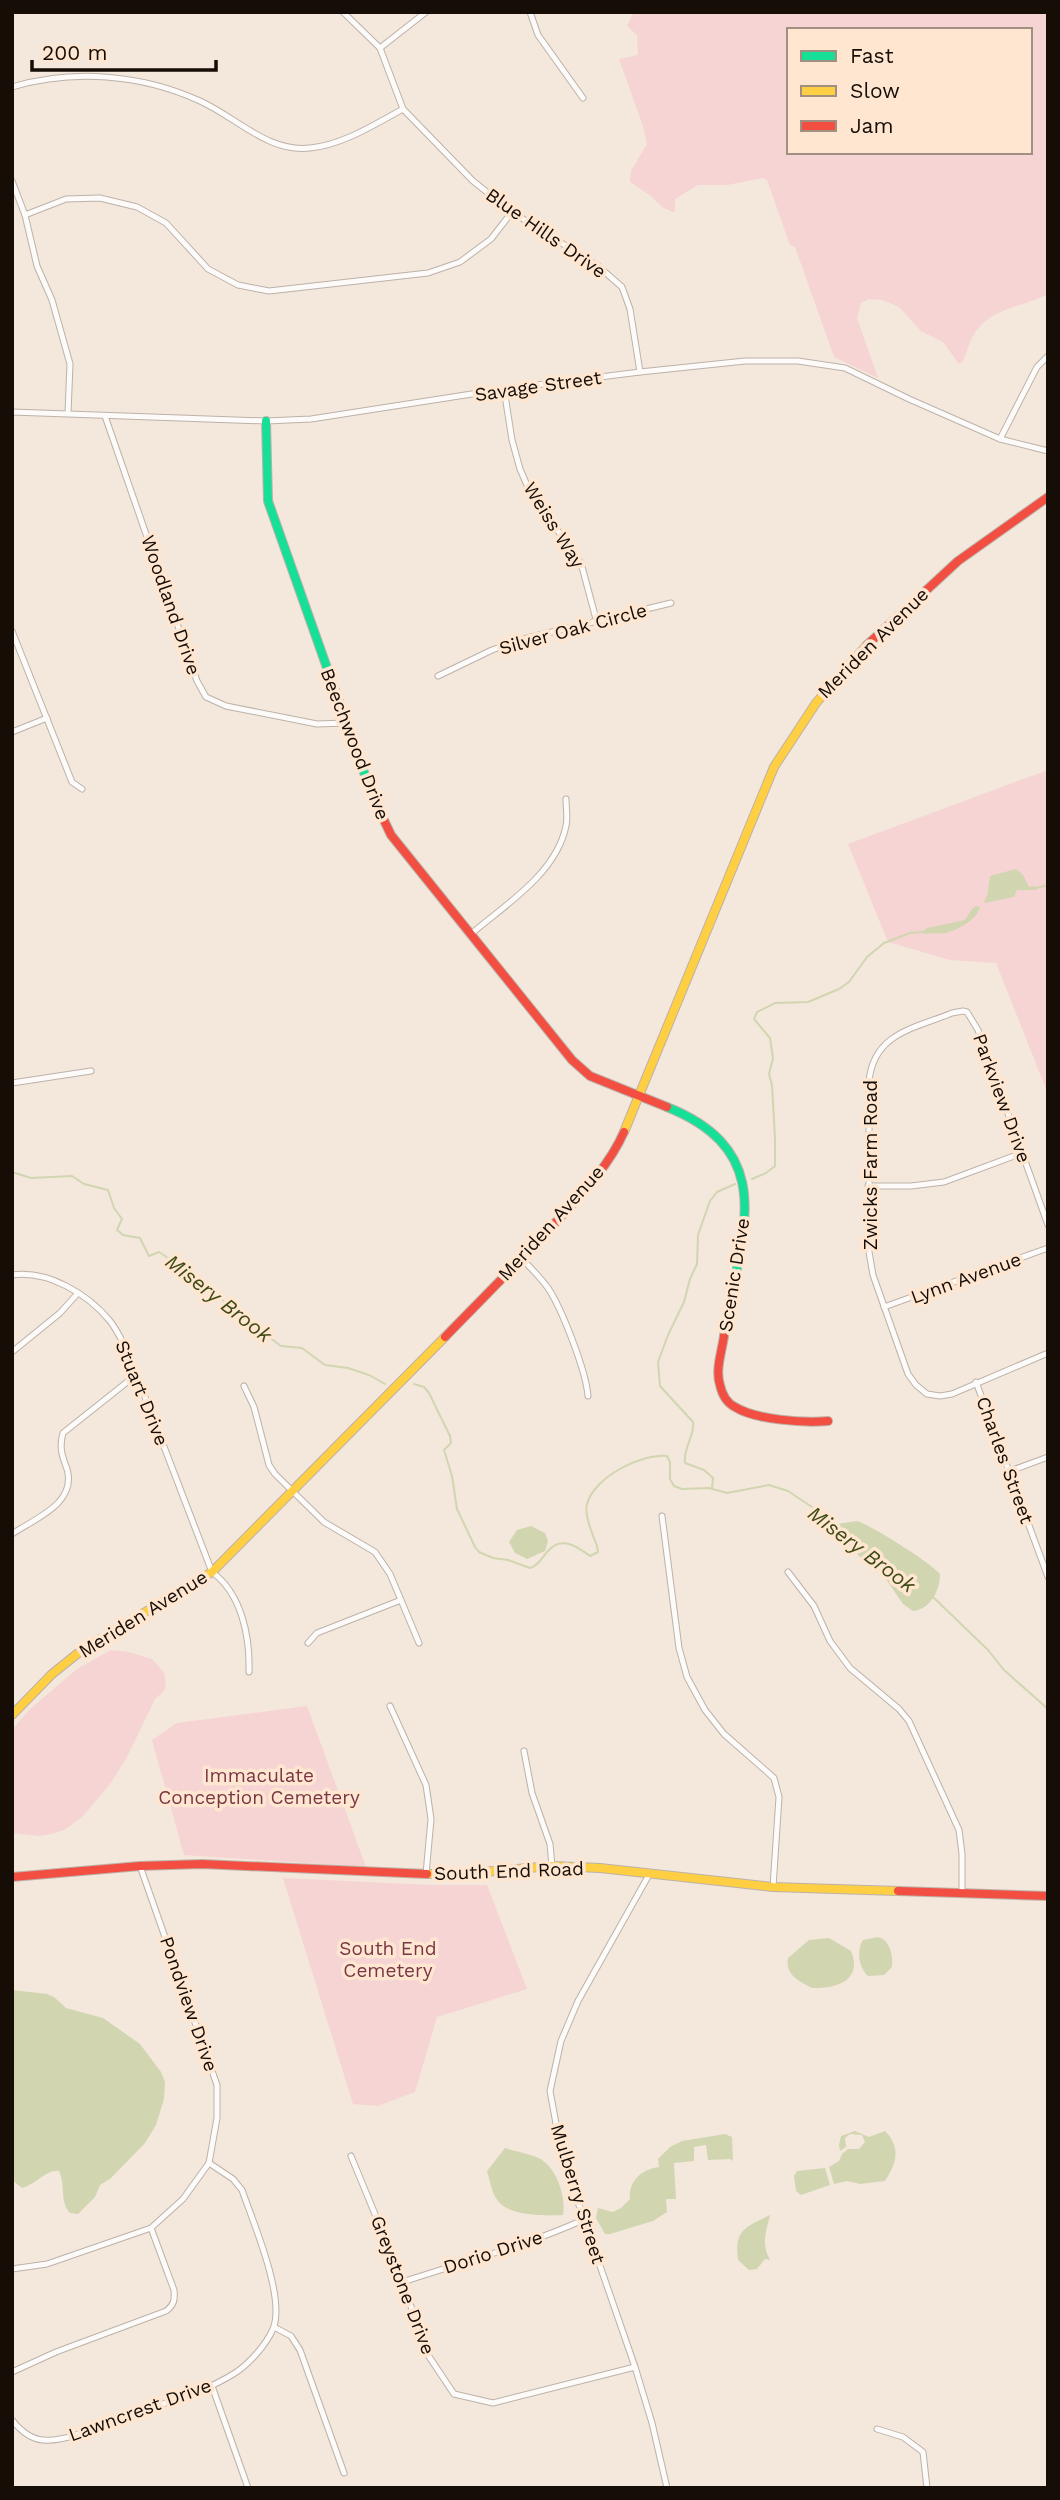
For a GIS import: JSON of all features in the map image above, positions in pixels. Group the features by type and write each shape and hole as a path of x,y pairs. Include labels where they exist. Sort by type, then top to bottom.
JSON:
{"street":[{"name":"Blue Hills Drive","path":"343,12 380,48 403,109 473,181 512,212 598,266 622,286 630,309 640,372"},
{"path":"380,48 426,12"},
{"path":"530,12 538,35 583,98"},
{"path":"12,87 82,75 138,81 199,101 273,144 310,149 351,137 403,109"},
{"path":"12,181 25,215 37,266 52,300 70,364 68,413"},
{"path":"25,215 66,199 100,198 137,206 166,223 208,268 238,285 269,291 428,273 460,262 491,239 512,212"},
{"path":"1000,439 1037,367 1048,356"},
{"name":"Savage Street","path":"12,412 266,421 311,419 504,389 640,372 745,361 798,361 845,368 1000,439 1048,451"},
{"name":"Weiss Way","path":"504,389 512,440 520,469 530,492 581,563 596,619"},
{"name":"Woodland Drive","path":"105,416 197,681 206,697 226,706 317,724 346,723"},
{"name":"Beechwood Drive","path":"266,421 268,501 376,807 391,835 572,1060 590,1076 641,1095"},
{"name":"Meriden Avenue","path":"12,1714 52,1674 82,1650 212,1572 522,1259 586,1189 619,1143 641,1095 762,791 778,757 804,716 844,668 930,586 969,553 1048,497"},
{"name":"Silver Oak Circle","path":"438,676 503,646 596,619 671,603"},
{"path":"12,631 72,782 82,789"},
{"path":"12,732 47,718"},
{"path":"471,934 531,884 555,856 566,825 566,799"},
{"name":"Zwicks Farm Road","path":"967,1012 952,1013 890,1039 881,1046 873,1059 869,1081 870,1262 908,1374 922,1391 940,1396 952,1394 1048,1353"},
{"name":"Parkview Drive","path":"967,1012 978,1030 1048,1225"},
{"path":"12,1083 91,1071"},
{"name":"Scenic Drive","path":"641,1095 674,1108 707,1127 731,1154 742,1180 743,1220 718,1376 725,1398 741,1410 810,1423 828,1421"},
{"path":"869,1186 911,1186 944,1182 1022,1153"},
{"name":"Lynn Avenue","path":"884,1307 1048,1248"},
{"path":"522,1259 539,1276 554,1300 586,1379 588,1396"},
{"name":"Stuart Drive","path":"12,1275 24,1273 55,1281 97,1307 113,1324 127,1350 212,1572 220,1577 241,1616 248,1646 249,1672"},
{"path":"12,1352 60,1313 78,1293"},
{"path":"12,1534 57,1505 69,1490 69,1478 59,1445 63,1433 136,1375"},
{"name":"Charles Street","path":"976,1382 1048,1577"},
{"path":"244,1386 254,1407 269,1465 282,1483 333,1529 374,1552 390,1574 419,1643"},
{"path":"1010,1471 1048,1457"},
{"path":"662,1517 679,1648 687,1676 705,1710 724,1734 769,1772 778,1785 773,1887"},
{"path":"788,1572 814,1606 830,1641 850,1668 899,1709 909,1721 959,1829 962,1894"},
{"path":"308,1643 317,1633 401,1600"},
{"path":"390,1706 426,1785 431,1819 426,1874"},
{"path":"524,1751 532,1793 550,1844 552,1866"},
{"name":"South End Road","path":"12,1877 202,1864 426,1874 552,1866 650,1873 773,1887 1048,1896"},
{"name":"Pondview Drive","path":"12,2269 47,2264 151,2228 183,2199 209,2163 217,2118 217,2085 140,1867"},
{"name":"Mulberry Street","path":"650,1873 578,2001 561,2041 550,2091 562,2156 635,2367 652,2423 667,2488"},
{"name":"Greystone Drive","path":"351,2156 403,2282 426,2352 454,2394 493,2403 635,2367"},
{"path":"209,2163 233,2179 242,2190 271,2273 275,2291 274,2327 291,2336 300,2350 344,2473"},
{"name":"Dorio Drive","path":"403,2282 495,2251 539,2240 583,2220"},
{"path":"12,2372 56,2352 166,2311 171,2306 175,2300 174,2290 151,2228"},
{"name":"Lawncrest Drive","path":"12,2420 30,2436 40,2440 54,2440 212,2386 245,2365 260,2350 274,2327"},
{"path":"212,2386 248,2488"},
{"path":"877,2429 903,2437 923,2452 927,2488"}],"green space":[{"path":"634,12 1048,12 1048,294 1000,312 983,323 974,334 963,361 959,364 943,342 921,331 899,307 882,300 869,299 861,303 857,318 878,378 834,357 795,247 790,245 767,180 763,178 727,185 698,185 675,199 673,212 662,207 630,182 631,171 647,144 619,59 638,55 637,35 627,26"},
{"path":"1048,770 1048,1094 996,963 950,960 888,942 848,844"},
{"path":"111,1650 152,1659 164,1673 164,1691 155,1699 126,1759 110,1784 81,1818 64,1830 51,1834 39,1836 12,1833 12,1730 29,1710 77,1669"},
{"name":"Immaculate Conception Cemetery","path":"307,1706 366,1867 184,1855 152,1740 177,1723"},
{"name":"South End Cemetery","path":"283,1878 487,1885 527,1989 437,2017 415,2092 378,2106 353,2104"}],"water":[{"path":"1016,869 1023,875 1029,887 1035,886 1037,890 1017,890 1014,897 984,903 990,876"},
{"path":"976,906 980,907 976,915 958,928 943,933 922,932 927,928 965,920"},
{"path":"857,1521 875,1529 940,1574 936,1592 925,1607 913,1611 903,1604 881,1572 860,1557 835,1529 837,1524"},
{"path":"531,1526 545,1533 548,1541 545,1551 527,1559 515,1553 509,1542 517,1530"},
{"path":"878,1937 885,1941 890,1949 892,1967 884,1975 868,1976 861,1964 860,1949 863,1940"},
{"path":"829,1938 851,1951 854,1961 851,1976 830,1987 812,1988 791,1973 788,1958 809,1940"},
{"path":"12,1990 47,1994 66,2008 103,2018 140,2044 161,2072 165,2082 164,2099 156,2125 145,2143 111,2178 100,2185 95,2197 78,2214 70,2213 67,2208 59,2171 50,2172 22,2188 12,2180"},
{"path":"855,2131 869,2137 885,2131 890,2137 896,2155 885,2181 860,2184 847,2181 834,2184 829,2167 839,2161 848,2149 859,2149 865,2142 862,2135 850,2134 845,2138 846,2147 840,2151 841,2136"},
{"path":"725,2134 732,2137 733,2161 708,2160 706,2145 694,2147 694,2161 674,2163 676,2199 666,2199 667,2212 653,2221 605,2234 596,2218 598,2208 613,2212 621,2208 630,2199 631,2187 637,2177 647,2170 659,2167 658,2159 670,2147 682,2141"},
{"path":"505,2148 534,2156 548,2165 560,2185 563,2215 520,2213 504,2207 499,2202 487,2171"},
{"path":"825,2168 830,2185 801,2195 796,2191 794,2176 797,2171"},
{"path":"770,2215 765,2243 770,2260 765,2259 757,2269 749,2270 738,2260 740,2235 748,2226"}],"waterway":[{"path":"1036,888 1048,885"},
{"path":"752,1179 775,1166 772,1085 769,1074 773,1058 770,1038 754,1019 757,1012 775,1003 808,1002 839,989 849,982 867,957 884,943 910,933 923,932"},
{"name":"Misery Brook","path":"12,1172 31,1178 72,1176 84,1184 108,1190 114,1208 122,1219 117,1230 123,1235 140,1238 149,1256 159,1252 166,1256 208,1290 221,1297 228,1308 281,1346 302,1348 325,1365 348,1368 385,1384"},
{"path":"712,1488 713,1478 704,1470 685,1463 693,1422 660,1386 658,1362 697,1264 698,1235 710,1201 717,1192 735,1184"},
{"name":"Misery Brook","path":"414,1384 424,1387 429,1393 450,1436 451,1443 444,1450 452,1476 457,1509 475,1547 479,1552 493,1558 530,1568 560,1543 571,1545 590,1556 598,1552 587,1514 591,1494 620,1469 657,1456 667,1456 670,1462 670,1479 674,1486 682,1489 709,1488 727,1493 769,1485 788,1491 836,1523"},
{"name":"Misery Brook","path":"933,1597 988,1650 1004,1670 1048,1709"}],"traffic: fast":[{"path":"266,421 268,501 372,795"},
{"path":"667,1107 704,1126 727,1149 740,1175 745,1203 743,1234 724,1336"}],"traffic: slow":[{"path":"624,1132 774,767 816,703 867,645"},
{"path":"12,1715 52,1674 82,1650 212,1572 445,1337"},
{"path":"427,1874 552,1866 600,1868 773,1887 898,1891"}],"traffic: jam":[{"path":"867,645 958,561 1048,497"},
{"path":"372,795 391,835 572,1060 590,1076 667,1107"},
{"path":"445,1337 585,1191 611,1157 624,1132"},
{"path":"724,1336 719,1379 727,1401 744,1411 767,1418 828,1421"},
{"path":"12,1877 140,1866 202,1864 427,1874"},
{"path":"898,1891 1048,1896"}]}
